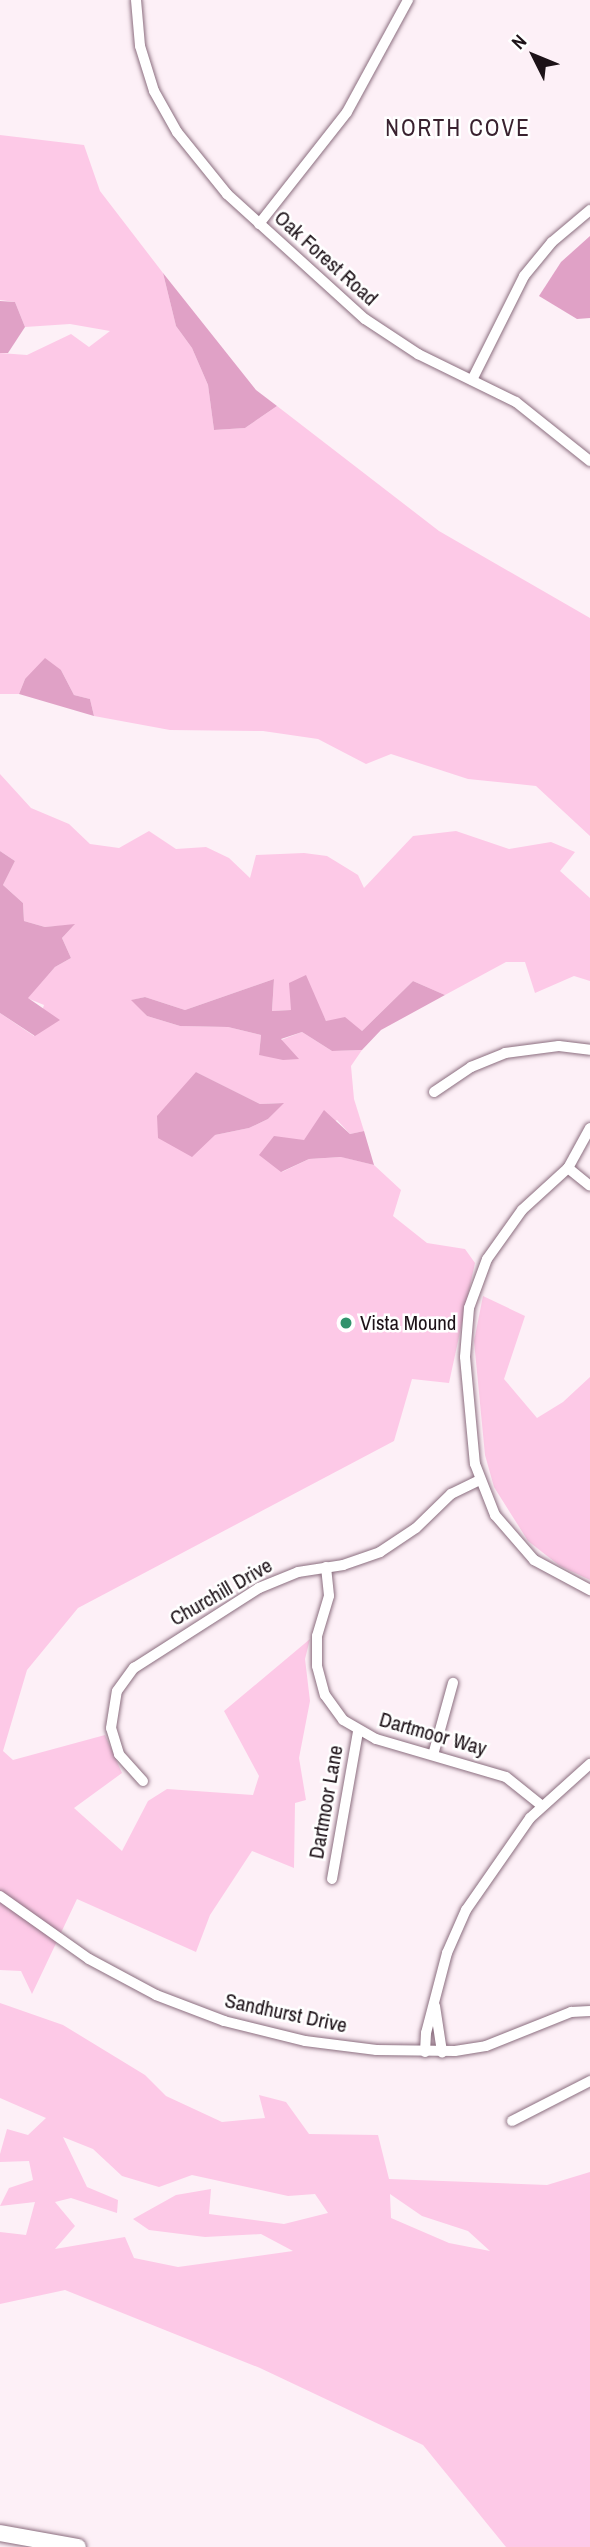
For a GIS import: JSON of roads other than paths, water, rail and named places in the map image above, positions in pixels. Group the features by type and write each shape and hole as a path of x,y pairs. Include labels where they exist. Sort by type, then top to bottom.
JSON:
{"main road":[{"path":"0,2533 78,2547"}],"street":[{"name":"Oak Forest Road","path":"136,0 140,46 163,110 209,173 259,224 365,319 418,354 537,415 590,461"},
{"path":"259,224 347,112 408,0"},
{"path":"472,380 524,276 552,242 590,209"},
{"path":"434,1092 471,1067 505,1053 568,1046 590,1050"},
{"path":"590,1128 568,1168 505,1229 474,1292 465,1357 472,1441 480,1480 509,1537 548,1572 590,1590"},
{"path":"568,1168 590,1186"},
{"name":"Churchill Drive","path":"143,1781 124,1761 112,1737 114,1700 127,1676 248,1594 298,1572 356,1561 393,1545 451,1494 480,1480"},
{"name":"Dartmoor Way","path":"327,1567 329,1596 316,1646 318,1676 336,1712 358,1732 506,1777 541,1805"},
{"path":"433,1755 453,1683"},
{"name":"Dartmoor Lane","path":"332,1879 358,1732"},
{"path":"425,2052 447,1954 466,1910 541,1805 590,1764"},
{"name":"Sandhurst Drive","path":"0,1896 89,1959 191,2009 320,2044 442,2052 486,2046 571,2012 590,2011"},
{"path":"435,2006 442,2052"},
{"path":"512,2121 590,2081"}],"place":[{"name":"Vista Mound","path":"346,1323"}],"district":[{"name":"NORTH COVE","path":"458,128"}]}
